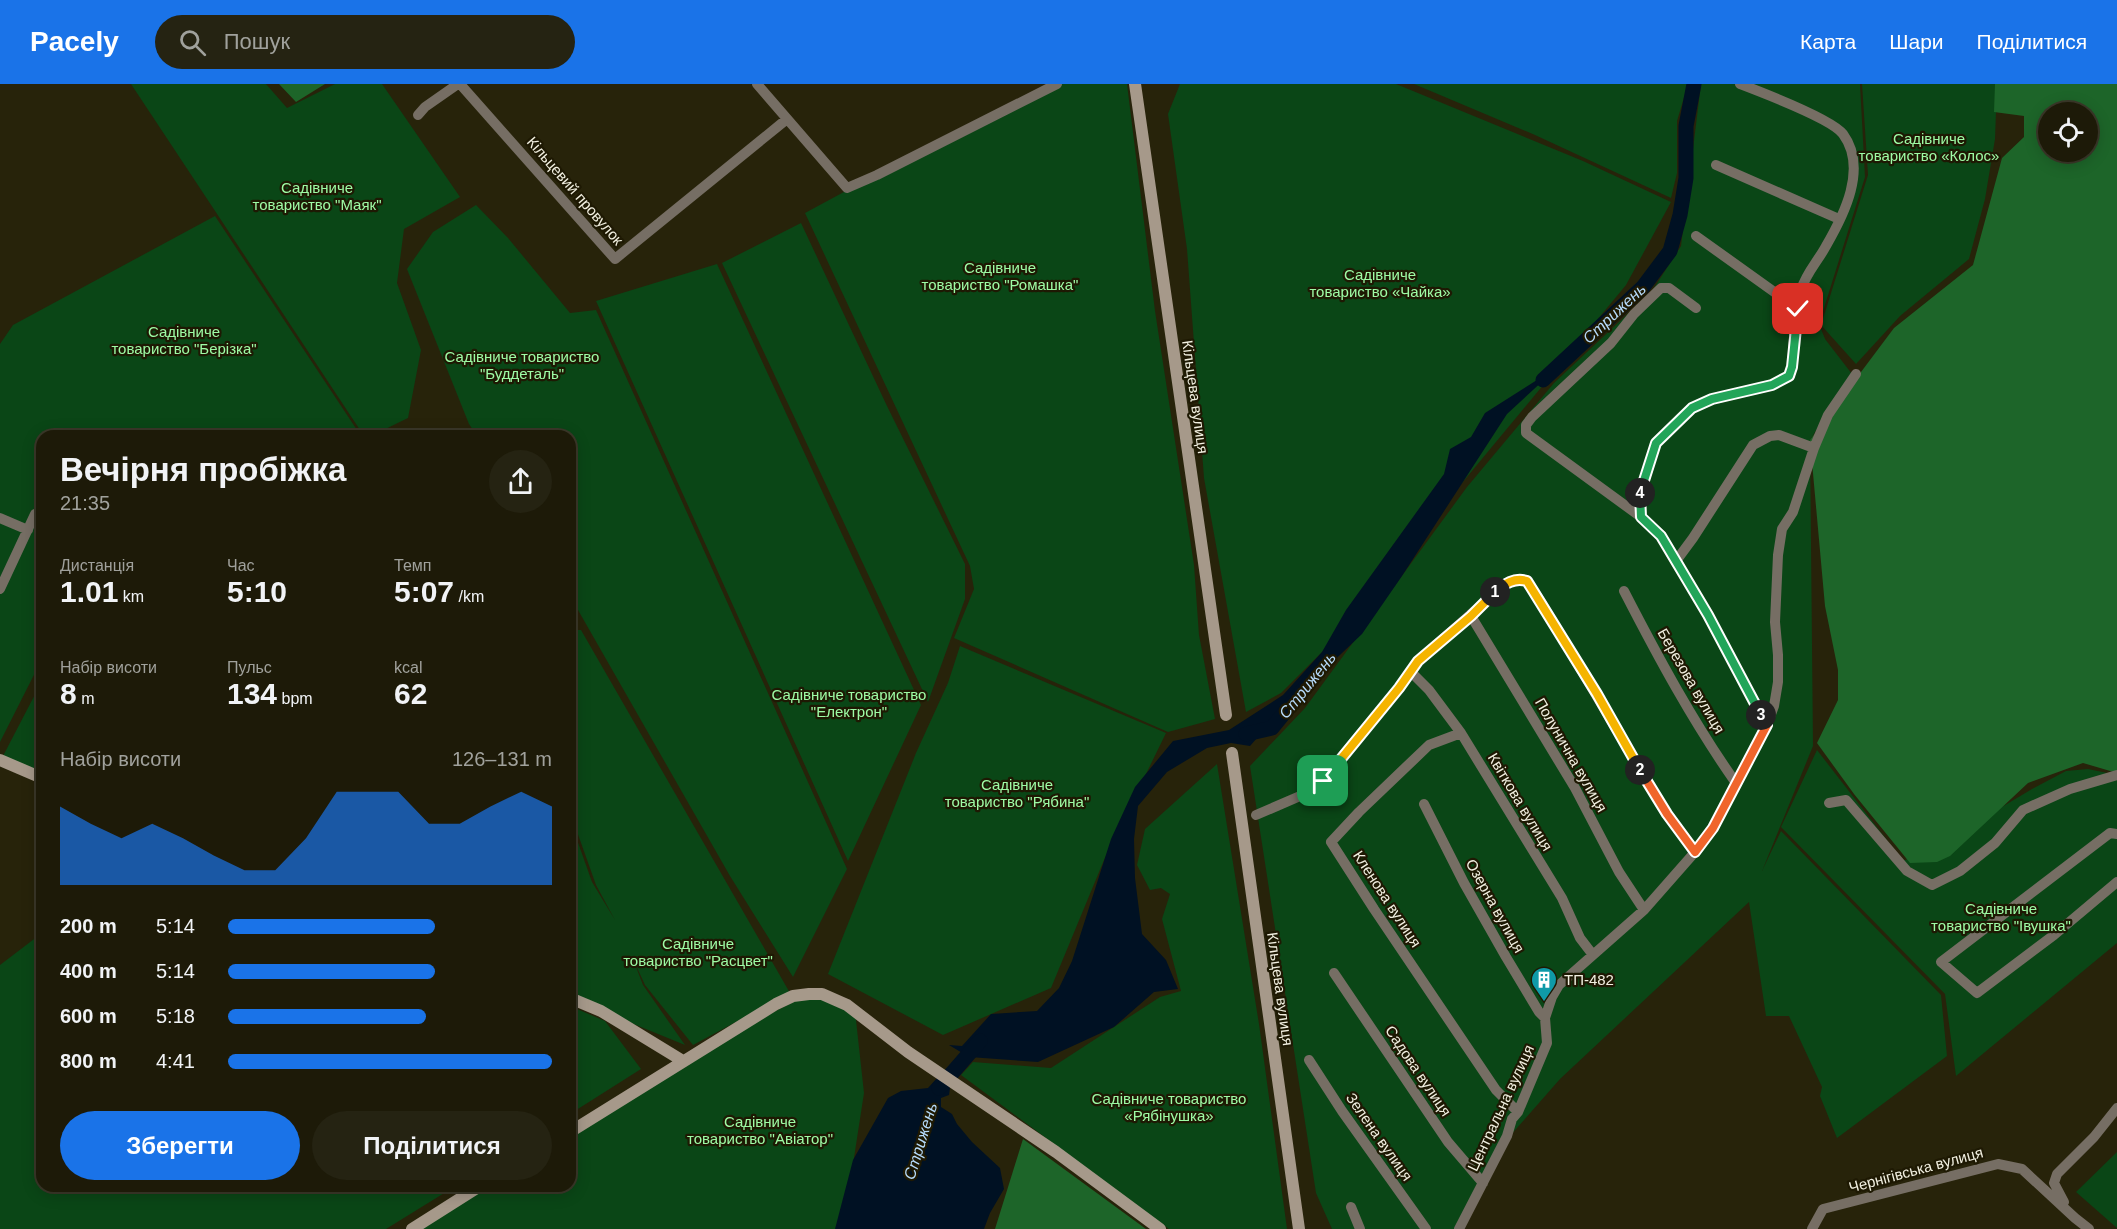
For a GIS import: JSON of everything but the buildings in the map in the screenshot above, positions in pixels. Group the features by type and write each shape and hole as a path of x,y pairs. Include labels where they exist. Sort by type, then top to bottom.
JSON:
{"main road":[{"name":"Кільцева вулиця","path":"1135,84 1226,715"},
{"name":"Кільцева вулиця","path":"1232,753 1299,1229"},
{"path":"0,760 36,775"},
{"path":"576,1128 776,1005 794,996 822,994 847,1005 908,1052 1056,1152 1160,1229"},
{"path":"576,1001 601,1011 682,1061"},
{"path":"412,1229 471,1192"}],"street":[{"path":"418,115 425,107 459,84"},
{"name":"Кільцевий провулок","path":"459,84 615,259 787,119"},
{"path":"757,84 847,188 1057,84"},
{"path":"1641,517 1640,495 1656,443 1692,408 1712,399 1772,385 1789,376 1801,290 1809,272 1826,246 1852,188 1853,166 1850,145 1842,132 1777,98 1740,84"},
{"path":"1716,165 1839,219"},
{"path":"1696,236 1798,309"},
{"path":"1696,308 1669,288 1661,288 1634,314 1611,343 1532,417 1526,425 1526,433 1641,517 1661,536 1708,615 1767,725"},
{"name":"Центральна вулиця","path":"1459,1229 1507,1136 1512,1119 1518,1112 1547,1043 1545,1018 1559,985 1644,909 1695,852 1713,828 1767,725 1774,706 1778,682 1775,622 1778,555 1782,529 1793,512 1814,448 1828,416 1856,374"},
{"path":"1676,561 1753,445 1770,436 1779,435 1814,448"},
{"path":"0,589 35,514"},
{"path":"0,518 28,530"},
{"path":"1256,814 1314,790 1418,661 1506,583 1519,579 1527,581 1541,602 1667,814 1695,852"},
{"name":"Березова вулиця","path":"1624,591 1665,671 1716,755 1736,783"},
{"name":"Полунична вулиця","path":"1471,616 1575,788 1619,872 1644,909"},
{"name":"Квіткова вулиця","path":"1411,672 1441,705 1461,733 1562,898 1580,938 1593,955"},
{"name":"Кленова вулиця","path":"1461,733 1429,745 1331,842 1496,1090 1518,1112"},
{"path":"1829,803 1846,800 1907,871 1932,885 1960,871 1995,843 2023,810 2070,789 2117,775"},
{"name":"Озерна вулиця","path":"1424,804 1464,883 1506,957 1545,1018"},
{"path":"2117,834 2110,833 1941,962 1977,993 2054,935 2117,882"},
{"name":"Садова вулиця","path":"1334,973 1396,1069 1448,1142 1483,1182"},
{"name":"Зелена вулиця","path":"1309,1060 1426,1229"},
{"path":"2075,1218 2057,1192 2054,1183 2057,1174 2094,1137 2117,1108"},
{"name":"Чернігівська вулиця","path":"1812,1229 1823,1209 1998,1164 2022,1169 2089,1229"},
{"path":"1350,1208 1360,1229"}],"green space":[{"name":"Садівниче товариство \"Маяк\"","path":"131,84 266,84 287,108 335,84 382,84 460,197 404,229 397,283 421,350 408,418 383,430 360,430"},
{"path":"279,84 325,84 296,102"},
{"name":"Садівниче товариство \"Ромашка\"","path":"1050,84 1127,84 1155,311 1194,565 1199,635 1215,719 1168,732 954,638 974,589 970,566 805,213"},
{"name":"Садівниче товариство «Чайка»","path":"1180,84 1396,84 1583,161 1671,202 1626,285 1322,652 1281,693 1246,712 1204,478 1187,249 1168,114"},
{"path":"1414,84 1688,84 1677,121 1677,173 1671,198 1535,135"},
{"path":"1701,84 1860,84 1865,177 1819,324 1825,339 1852,374 1810,440 1813,746 1762,871 1781,831 1941,995 1947,1056 1837,1138 1820,1096 1822,1087 1789,1016 1766,1016 1749,902 1560,1079 1509,1137 1462,1229 1332,1229 1316,1193 1250,766 1305,708 1467,487 1554,383 1652,291 1681,246"},
{"name":"Садівниче товариство «Колос»","path":"1862,84 1997,84 1995,139 1985,199 1969,259 1900,316 1856,364 1821,325 1868,175"},
{"path":"1995,84 2117,84 2117,773 2083,763 2028,783 1950,856 1937,862 1910,863 1854,794 1817,743 1838,700 1838,670 1825,606 1810,440 1894,328 1973,265 2002,158 2024,137 2024,116 1994,112"},
{"name":"Садівниче товариство \"Буддеталь\"","path":"476,205 508,238 570,313 596,310 847,869 793,977 730,876 576,606 576,430 473,430 469,424 407,269 433,232"},
{"name":"Садівниче товариство \"Берізка\"","path":"215,216 357,430 36,430 36,671 0,742 0,344 13,325"},
{"path":"801,223 887,406 965,564 965,599 928,702 722,263"},
{"name":"Садівниче товариство \"Електрон\"","path":"717,264 921,705 848,861 596,301"},
{"name":"Садівниче товариство \"Расцвет\"","path":"576,630 581,630 790,993 693,1045 645,985 633,959 643,985 685,1045 576,1000 576,837 592,882 615,920 596,885 576,829"},
{"name":"Садівниче товариство \"Рябина\"","path":"960,646 1166,733 1104,860 1051,988 943,1035 828,974 916,753 948,683"},
{"path":"36,693 36,771 3,756"},
{"name":"Садівниче товариство \"Івушка\"","path":"1817,750 1903,861 1935,847 2066,771 2088,769 2117,775 2117,943 1956,1076 1945,994 1781,827"},
{"name":"Садівниче товариство «Рябінушка»","path":"1217,764 1259,1024 1287,1229 1169,1229 961,1075 973,1062 1051,1068 1160,997 1181,991 1162,919 1170,894 1161,888 1150,890 1137,865 1145,829"},
{"path":"36,938 36,1192 446,1192 386,1229 0,1229 0,965"},
{"name":"Садівниче товариство \"Авіатор\"","path":"809,994 855,1011 864,1093 843,1229 412,1229 472,1192 576,1192 576,1128 725,1037"},
{"path":"576,1009 605,1021 641,1069 576,1110"},
{"path":"1023,1139 1146,1229 995,1229"},
{"path":"2117,1152 2117,1228 2076,1192"}],"water":[{"path":"1559,366 1507,414 1362,634 1279,713 1250,746 1231,743 1207,748 1167,772 1138,806 1134,839 1135,878 1142,934 1166,960 1178,989 1154,992 1114,1027 1038,1062 969,1057 949,1045 962,1046 991,1014 1037,1011 1059,988 1072,961 1111,839 1135,787 1173,741 1229,730 1283,695 1322,652 1346,610 1444,474 1450,449 1471,437 1485,413"},
{"path":"937,1078 950,1088 949,1095 941,1098 941,1107 952,1114 972,1142 1000,1168 1004,1189 984,1229 835,1229 853,1160 888,1098 901,1091 928,1088"}],"waterway":[{"name":"Стрижень","path":"1543,380 1643,287 1670,251 1680,215 1686,178 1686,126 1694,84"},
{"name":"Стрижень","path":"1246,734 1272,728 1312,679"},
{"name":"Стрижень","path":"939,1088 980,1041"}],"place":[{"name":"ТП-482","path":"1544,1003"}],"route":[{"path":"1323,781 1399,688 1418,661 1506,583 1519,579 1527,581 1541,602 1667,814 1695,852 1713,828 1767,725 1708,615 1661,536 1641,517 1640,495 1656,443 1692,408 1712,399 1772,385 1789,376 1798,309"}]}
